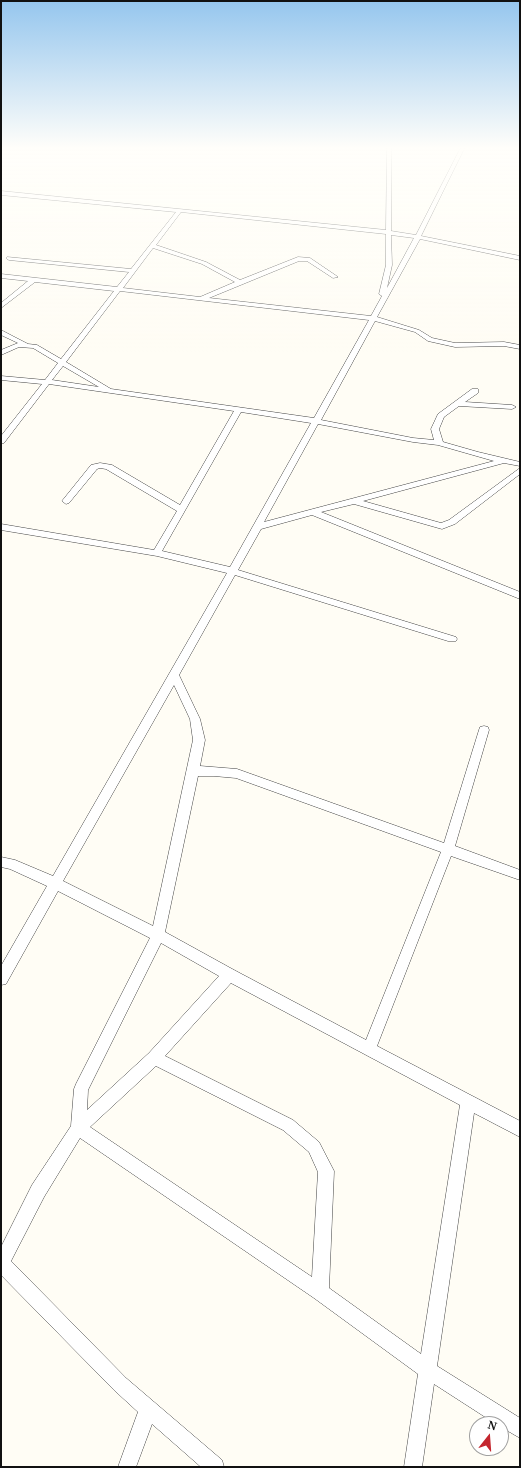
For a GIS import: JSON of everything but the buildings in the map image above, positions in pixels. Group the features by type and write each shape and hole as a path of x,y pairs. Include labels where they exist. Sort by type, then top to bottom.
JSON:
{"street":[{"path":"1,441 176,216"},
{"path":"233,216 390,232 520,258"},
{"path":"379,308 389,265 389,216"},
{"path":"1,979 233,572 429,216"},
{"path":"152,246 204,263 241,283"},
{"path":"9,258 133,271"},
{"path":"200,299 302,259 313,262 335,277"},
{"path":"1,276 373,318 406,327 417,331 430,340 443,343 455,345 504,344 520,347"},
{"path":"1,306 33,280"},
{"path":"1,332 24,344 35,346 111,392"},
{"path":"504,344 520,340"},
{"path":"1,353 18,345 24,344"},
{"path":"1,378 47,382 316,421 413,440 439,443 520,464"},
{"path":"439,443 435,429 441,416 475,391"},
{"path":"457,404 512,407"},
{"path":"157,553 239,410"},
{"path":"1,428 10,430"},
{"path":"257,527 504,460"},
{"path":"66,501 94,467 100,465 109,467 182,510"},
{"path":"353,501 442,526 452,522 520,470"},
{"path":"313,512 520,596"},
{"path":"1,527 157,553 233,572 452,639"},
{"path":"78,1128 81,1089 158,935 193,771 199,740 195,719 174,676"},
{"path":"369,1049 448,849 484,730"},
{"path":"193,771 214,771 237,774 520,875"},
{"path":"1,862 11,864 55,883 158,935 229,975 520,1130"},
{"path":"215,1467 120,1384 1,1264 38,1191 78,1128 154,1058 229,975"},
{"path":"154,1058 288,1125 314,1147 326,1171 320,1292"},
{"path":"413,1467 468,1102"},
{"path":"78,1128 320,1292 428,1370 520,1428"},
{"path":"127,1467 148,1409"}]}
